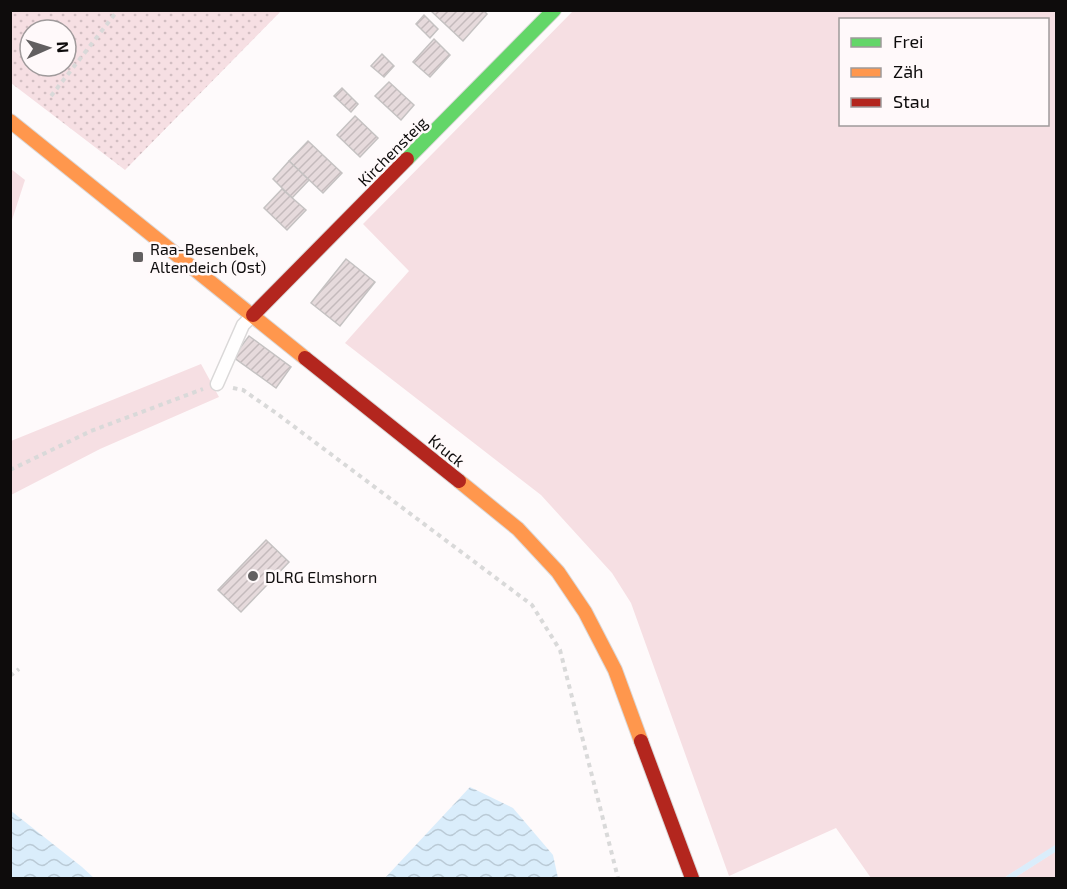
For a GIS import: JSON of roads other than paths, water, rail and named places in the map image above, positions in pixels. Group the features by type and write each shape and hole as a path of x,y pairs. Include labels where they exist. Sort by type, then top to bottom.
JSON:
{"main road":[{"name":"Kirchensteig","path":"253,315 554,10"},
{"name":"Kruck","path":"10,121 518,529 558,572 585,612 615,670 692,879"}],"lane":[{"path":"217,384 243,325 253,315"}],"water":[{"path":"470,787 513,808 553,855 558,878 385,878"},
{"path":"10,810 82,867 94,878 11,878"}],"waterway":[{"path":"1009,878 1056,848"}],"place":[{"name":"Raa-Besenbek, Altendeich (Ost)","path":"138,257"},
{"name":"DLRG Elmshorn","path":"253,576"}]}
